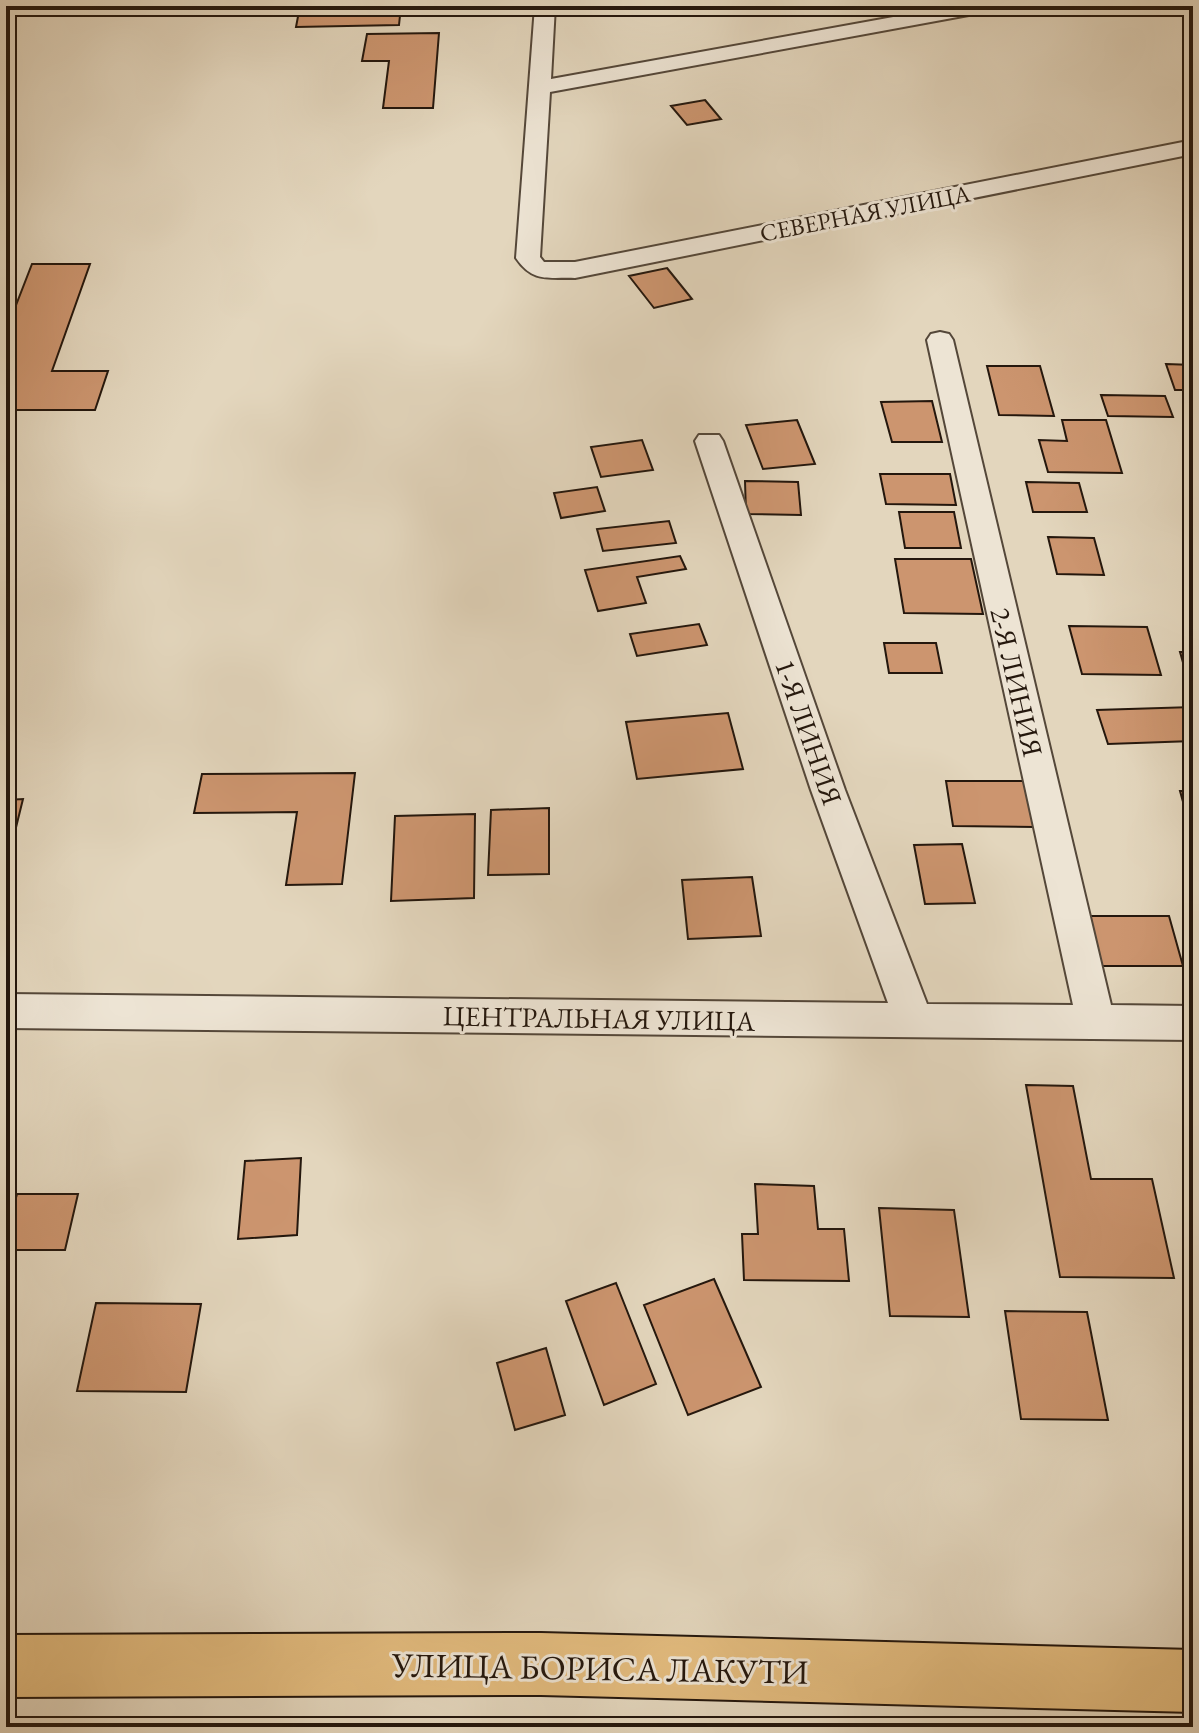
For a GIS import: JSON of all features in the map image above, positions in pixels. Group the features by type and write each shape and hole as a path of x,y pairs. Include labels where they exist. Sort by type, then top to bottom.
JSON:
{"main road":[{"name":"УЛИЦА БОРИСА ЛАКУТИ","path":"6,1666 541,1664 1193,1681"}],"street":[{"path":"545,6 537,88 765,49 985,6"},
{"name":"СЕВЕРНАЯ УЛИЦА","path":"537,88 528,258 537,269 575,270 1193,147"},
{"name":"2-Я ЛИНИЯ","path":"940,340 1096,1023"},
{"name":"1-Я ЛИНИЯ","path":"709,441 828,790 914,1021"},
{"name":"ЦЕНТРАЛЬНАЯ УЛИЦА","path":"6,1011 1193,1023"}],"building":[{"path":"300,6 401,6 399,25 296,27"},
{"path":"774,6 805,6 809,11 781,15"},
{"path":"439,33 433,108 383,108 389,61 362,61 367,34"},
{"path":"705,100 721,119 687,125 671,106"},
{"path":"32,264 90,264 52,371 108,371 95,410 6,410 6,331"},
{"path":"667,268 692,299 654,308 629,276"},
{"path":"1166,364 1193,365 1193,390 1175,390"},
{"path":"987,366 1040,366 1054,416 999,415"},
{"path":"1101,395 1165,396 1173,417 1108,416"},
{"path":"932,401 942,442 892,442 881,402"},
{"path":"797,420 815,464 763,469 746,425"},
{"path":"1062,420 1106,420 1122,473 1048,472 1039,440 1067,441"},
{"path":"642,440 653,470 601,477 591,447"},
{"path":"880,474 950,474 956,505 886,504"},
{"path":"745,481 798,482 801,515 746,514"},
{"path":"1026,482 1079,483 1087,512 1033,512"},
{"path":"597,487 605,511 561,518 554,493"},
{"path":"899,512 954,512 961,548 905,548"},
{"path":"669,521 676,543 603,551 597,529"},
{"path":"1048,537 1094,538 1104,575 1057,574"},
{"path":"680,556 686,569 637,577 646,603 598,611 585,570"},
{"path":"895,559 971,559 983,614 904,613"},
{"path":"699,624 707,645 637,656 630,634"},
{"path":"1069,626 1147,627 1161,675 1082,674"},
{"path":"884,643 936,643 942,673 889,673"},
{"path":"1180,652 1193,652 1193,673 1186,673"},
{"path":"1193,707 1193,741 1108,744 1097,710"},
{"path":"728,713 743,769 637,779 626,722"},
{"path":"355,773 342,884 286,885 297,812 194,813 202,774"},
{"path":"946,781 1025,781 1035,827 953,826"},
{"path":"1180,791 1193,791 1193,838"},
{"path":"23,799 6,868 6,800"},
{"path":"549,808 549,874 488,875 491,810"},
{"path":"475,814 474,898 391,901 395,816"},
{"path":"962,844 975,903 925,904 914,845"},
{"path":"752,877 761,936 688,939 682,880"},
{"path":"1089,916 1169,916 1183,966 1101,966"},
{"path":"1026,1085 1073,1086 1091,1179 1152,1179 1174,1278 1060,1277"},
{"path":"301,1158 297,1235 238,1239 245,1161"},
{"path":"755,1184 814,1186 818,1229 844,1229 849,1281 744,1280 742,1234 758,1234"},
{"path":"17,1194 78,1194 65,1250 6,1250 6,1234"},
{"path":"879,1208 954,1210 969,1317 890,1316"},
{"path":"714,1279 761,1387 688,1415 644,1305"},
{"path":"616,1283 656,1384 604,1405 566,1301"},
{"path":"96,1303 201,1304 186,1392 77,1391"},
{"path":"1005,1311 1087,1312 1108,1420 1021,1419"},
{"path":"546,1348 565,1415 515,1430 497,1363"}]}
